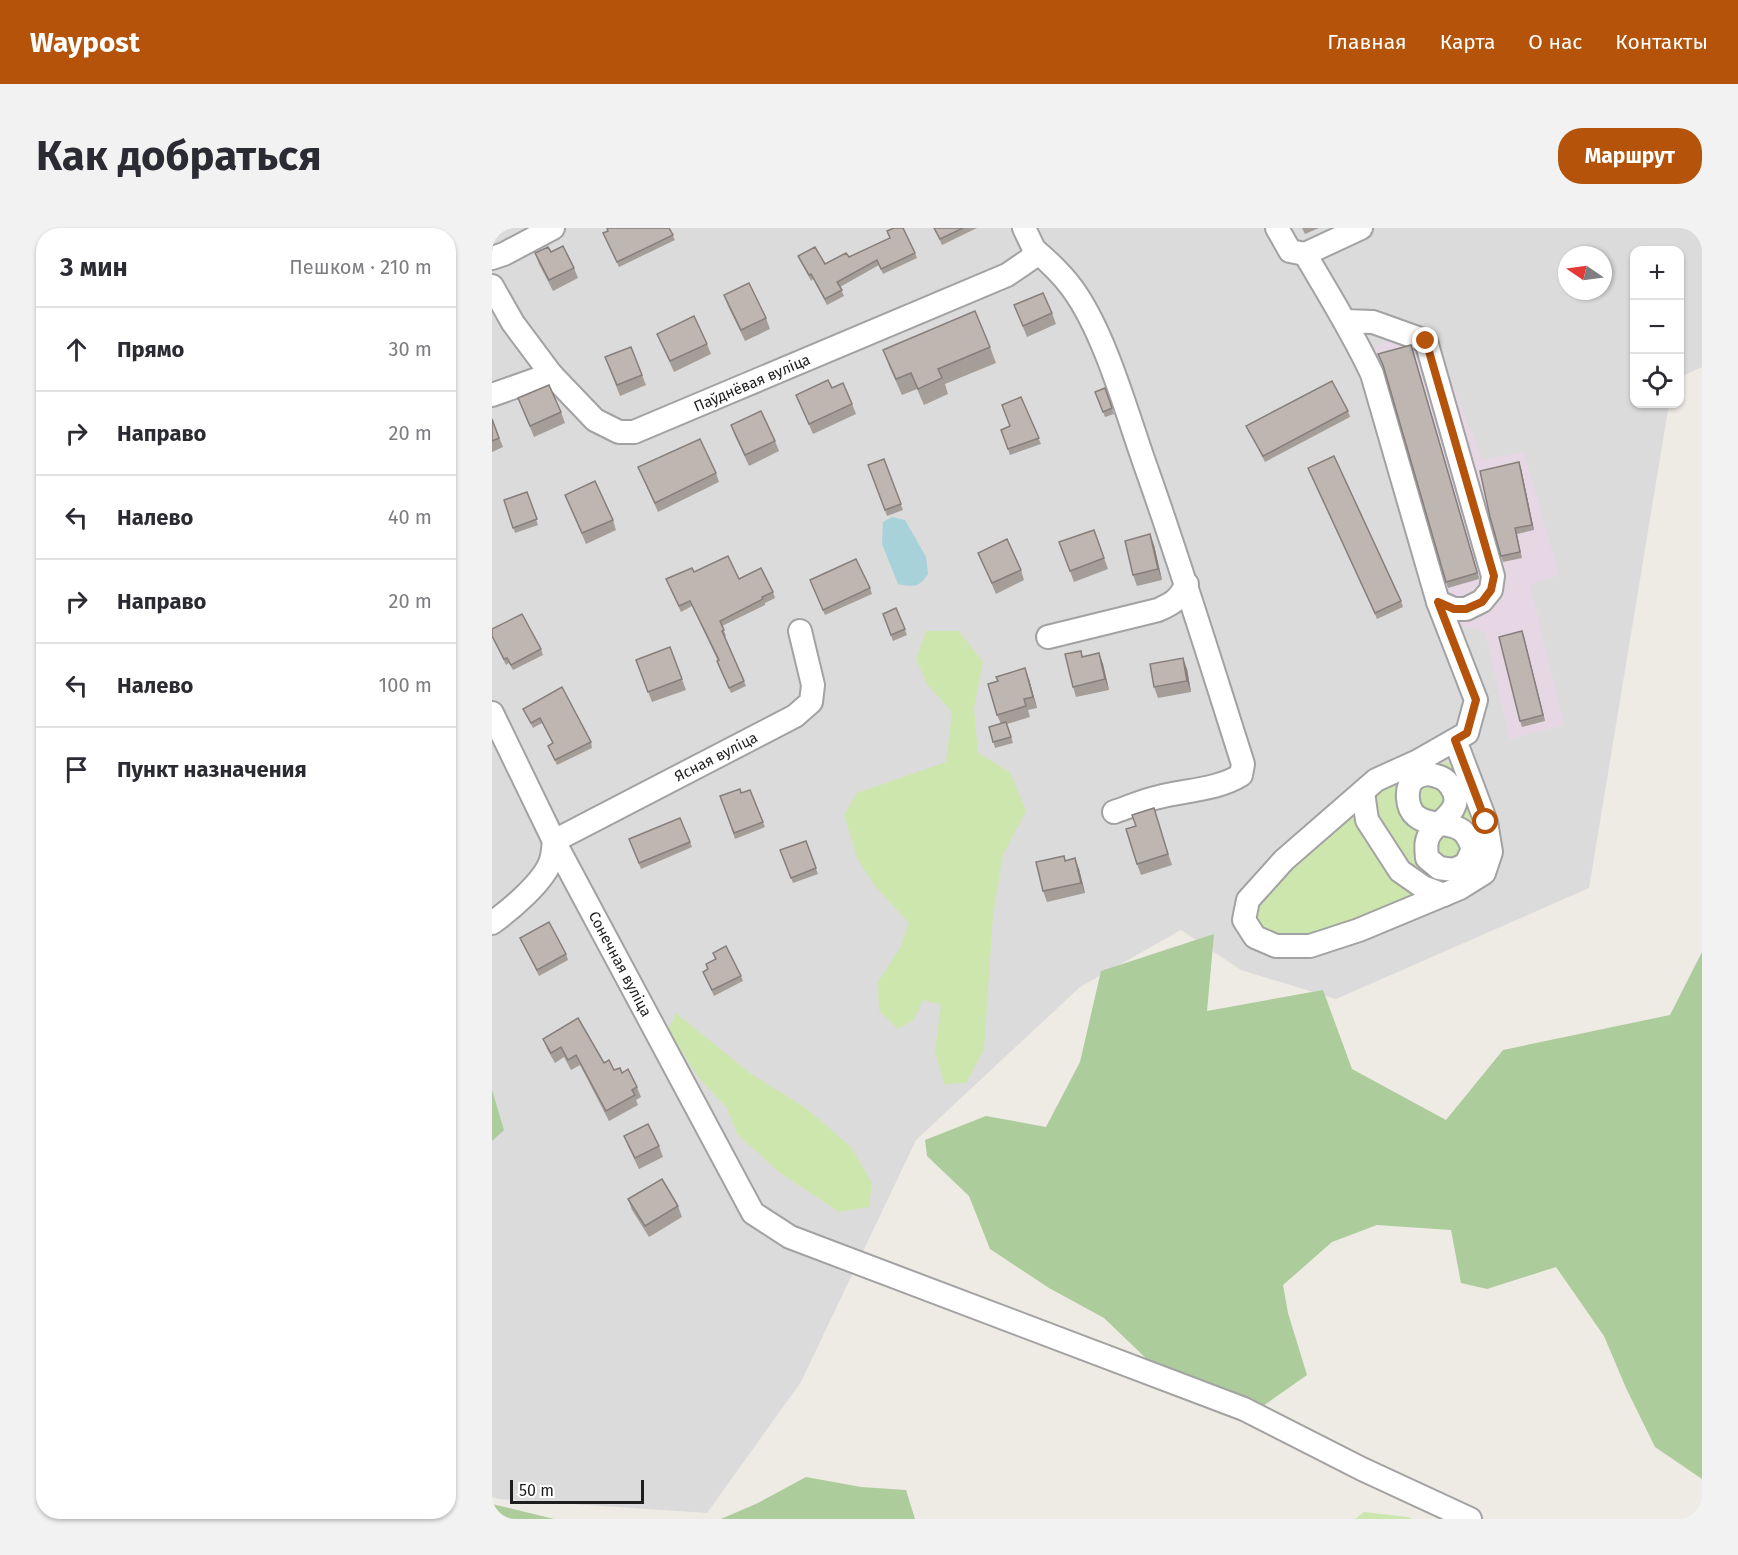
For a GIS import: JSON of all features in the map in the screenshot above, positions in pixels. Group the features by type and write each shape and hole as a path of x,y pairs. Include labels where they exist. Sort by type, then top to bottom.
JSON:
{"street":[{"path":"492,258 553,228"},
{"path":"1024,228 1034,249 1053,265 1073,290 1092,323 1109,363 1187,584 1244,764 1241,775 1233,781 1159,797 1114,812"},
{"path":"1277,228 1290,251 1305,254 1361,228"},
{"name":"Паўднёвая вуліца","path":"492,286 513,323 551,374 595,420 618,432 633,432 1006,275 1032,258 1034,249"},
{"path":"1305,254 1372,374 1438,602 1476,700 1467,733 1455,740 1420,768 1407,791 1409,806 1415,816 1442,824 1453,810 1455,795 1449,782 1420,768 1376,780 1284,860 1248,900 1244,920 1255,937 1276,946 1310,946 1359,930 1444,895 1484,873 1491,852 1486,822 1455,740"},
{"path":"1344,321 1373,322 1426,341 1494,576 1491,590 1482,602 1466,609 1454,609 1438,602"},
{"path":"492,395 551,374"},
{"path":"1048,637 1158,610 1179,598 1187,584"},
{"name":"Ясная вуліца","path":"554,841 795,716 811,702 813,685 800,631"},
{"name":"Сонечная вуліца","path":"492,713 554,841 753,1213 790,1238 1244,1409 1362,1469 1470,1519"},
{"path":"1363,792 1367,820 1400,871 1423,887 1444,895"},
{"path":"492,923 520,901 537,882 551,863 554,841"}],"shaded area":[{"path":"492,228 1702,228 1702,367 1684,375 1684,246 1630,246 1630,408 1668,408 1589,888 1336,999 1241,970 1181,930 1080,987 916,1140 801,1382 707,1513 492,1497"},
{"path":"1429,325 1482,459 1524,453 1559,575 1530,585 1564,725 1510,739 1485,632 1454,623 1369,349"}],"green space":[{"path":"926,631 959,631 983,662 974,708 978,753 1010,772 1026,811 1003,854 993,915 984,1050 966,1083 944,1084 935,1051 941,1005 923,1000 914,1020 898,1029 879,1011 878,982 901,946 909,923 875,886 858,860 844,815 857,793 946,762 952,712 927,684 916,659"},
{"path":"1454,760 1481,828 1479,868 1440,885 1417,877 1383,837 1371,800 1378,790 1411,772 1419,824 1431,867 1474,861 1453,819 1459,807 1430,768"},
{"path":"1431,778 1449,797 1439,817 1418,811 1414,790"},
{"path":"1355,807 1425,895 1315,939 1280,942 1252,927 1252,905"},
{"path":"1444,829 1468,847 1455,865 1432,856"},
{"path":"1214,934 1207,1011 1323,990 1352,1069 1446,1120 1503,1050 1670,1015 1702,952 1702,1479 1655,1447 1604,1336 1556,1267 1487,1289 1461,1283 1451,1230 1377,1225 1332,1242 1283,1285 1288,1313 1307,1375 1263,1406 1151,1363 1104,1318 1049,1288 990,1249 969,1196 927,1156 925,1140 986,1116 1046,1127 1080,1062 1101,971"},
{"path":"676,1013 751,1074 806,1108 851,1147 872,1183 869,1207 839,1212 780,1173 737,1134 727,1108 698,1077 668,1030"},
{"path":"492,1090 504,1130 492,1141"},
{"path":"806,1477 861,1487 906,1490 915,1519 721,1519 758,1503"},
{"path":"492,1504 554,1519 492,1519"},
{"path":"1364,1512 1408,1517 1412,1519 1355,1519"}],"water":[{"path":"892,517 905,520 926,557 928,574 919,584 908,586 898,584 882,544 883,522"}],"building":[{"path":"607,228 669,228 673,235 617,262 603,233 608,231"},
{"path":"903,228 915,253 881,269 877,260 837,282 842,290 825,299 798,256 815,247 825,264 846,253 849,257 890,238 887,231"},
{"path":"934,228 963,228 940,239"},
{"path":"563,246 574,268 549,280 535,253 548,247 551,252"},
{"path":"749,283 766,318 741,330 724,295"},
{"path":"1043,293 1052,313 1023,326 1014,305"},
{"path":"975,311 990,347 938,369 942,378 918,389 911,373 896,379 883,350"},
{"path":"694,316 707,344 670,361 657,334"},
{"path":"1411,345 1477,572 1446,582 1378,354"},
{"path":"631,347 642,375 617,385 605,357"},
{"path":"828,380 832,388 843,383 852,404 809,424 796,395"},
{"path":"1332,381 1348,411 1263,456 1246,426"},
{"path":"549,385 561,412 530,426 518,398"},
{"path":"1105,388 1112,408 1103,412 1095,392"},
{"path":"1021,397 1039,438 1008,449 1001,430 1010,426 1002,405"},
{"path":"761,411 775,441 745,455 731,425"},
{"path":"492,419 499,438 492,441"},
{"path":"700,439 716,473 655,503 638,467"},
{"path":"1334,456 1401,601 1375,613 1308,468"},
{"path":"884,459 901,504 885,510 868,465"},
{"path":"1519,462 1532,525 1515,528 1520,552 1501,556 1480,471"},
{"path":"595,481 613,520 582,533 565,495"},
{"path":"527,492 537,519 513,528 504,500"},
{"path":"1094,530 1104,558 1070,571 1059,542"},
{"path":"1150,534 1158,569 1133,575 1125,541"},
{"path":"1007,539 1021,570 992,583 978,553"},
{"path":"728,556 739,579 761,568 773,592 720,621 724,630 722,631 744,681 729,688 717,661 719,660 690,601 679,606 666,579 692,568 694,572"},
{"path":"856,559 870,588 823,610 810,580"},
{"path":"896,608 905,629 891,635 883,614"},
{"path":"522,614 541,649 511,665 507,658 504,659 492,636 492,629"},
{"path":"1522,631 1543,715 1520,721 1499,637"},
{"path":"670,647 682,679 648,692 636,660"},
{"path":"1081,651 1082,657 1099,653 1105,679 1073,687 1065,654"},
{"path":"1183,658 1187,681 1154,687 1150,664"},
{"path":"1025,668 1033,697 1024,699 1026,706 997,715 988,684 998,681 996,677"},
{"path":"562,687 591,742 555,760 548,746 553,743 540,718 531,723 523,709"},
{"path":"1006,722 1011,737 993,742 989,727"},
{"path":"740,789 741,793 750,790 763,822 734,833 720,796"},
{"path":"1154,808 1168,854 1137,864 1126,829 1136,826 1132,815"},
{"path":"680,818 690,842 639,863 629,839"},
{"path":"806,841 816,868 791,878 780,850"},
{"path":"1064,856 1065,861 1075,858 1081,883 1043,891 1036,862"},
{"path":"549,922 566,954 537,970 520,938"},
{"path":"726,946 741,976 712,990 703,972 708,969 706,964 716,959 713,953"},
{"path":"578,1018 604,1063 609,1060 614,1070 620,1068 622,1073 628,1069 637,1087 632,1090 635,1095 606,1111 576,1055 568,1060 561,1047 551,1053 543,1039"},
{"path":"648,1124 659,1146 635,1158 624,1136"},
{"path":"662,1179 678,1206 645,1226 628,1199"}],"route":[{"path":"1426,341 1494,576 1491,590 1482,602 1466,609 1454,609 1438,602 1476,700 1467,733 1455,740 1486,822"}]}
